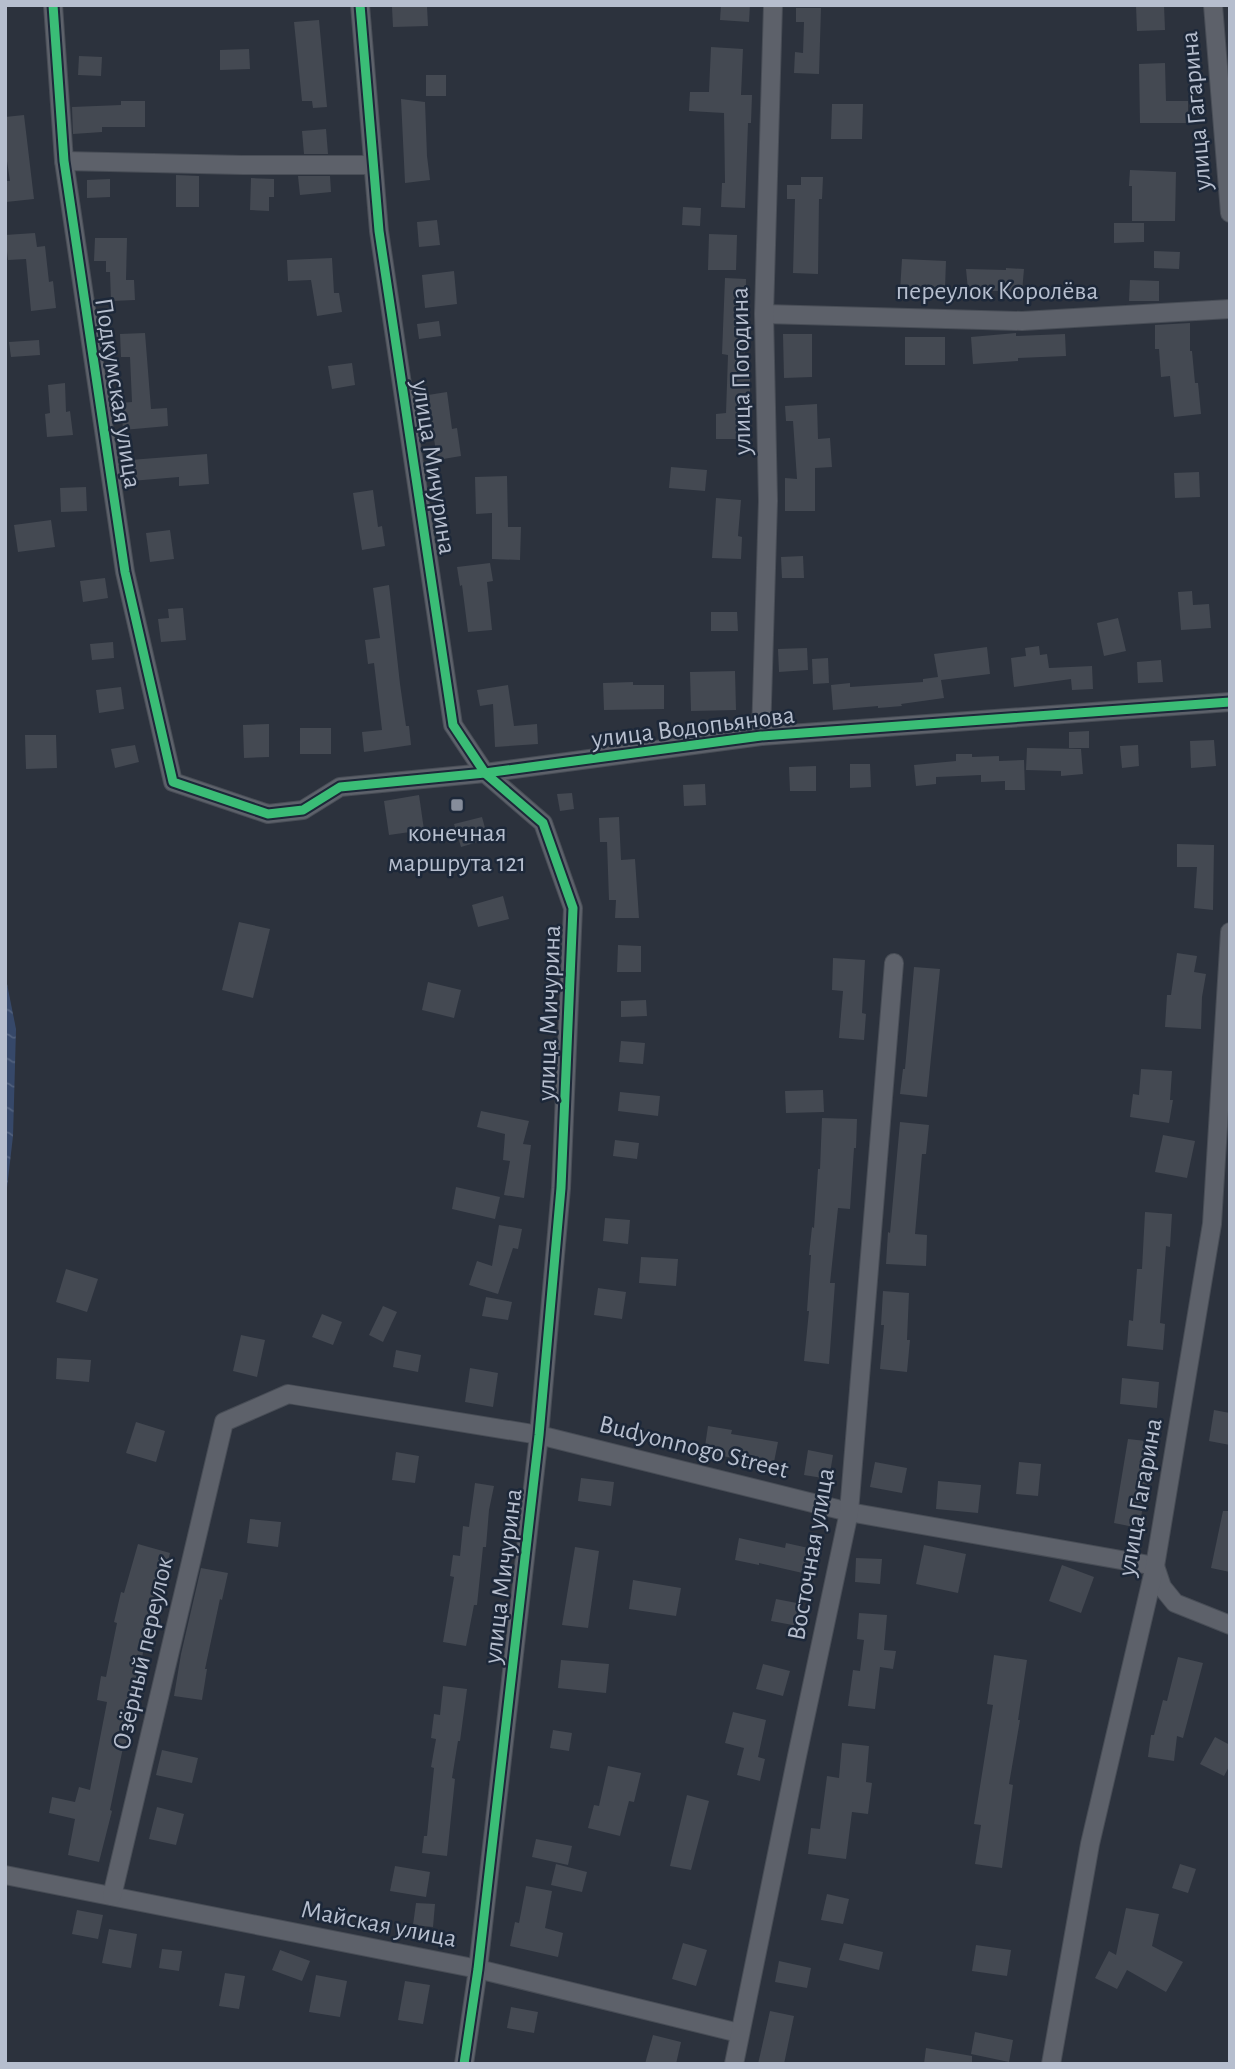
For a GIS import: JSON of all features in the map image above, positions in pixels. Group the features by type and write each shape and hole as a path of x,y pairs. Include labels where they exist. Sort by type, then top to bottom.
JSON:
{"street":[{"name":"Подкумская улица","path":"53,5 64,161 125,572 173,782"},
{"name":"улица Мичурина","path":"360,5 379,232 453,724 485,773 543,823 573,908 561,1188 539,1436 478,1969 464,2064"},
{"name":"улица Погодина","path":"761,736 768,501 764,314 773,5"},
{"name":"улица Гагарина","path":"1213,5 1230,213"},
{"path":"64,161 373,165"},
{"name":"переулок Королёва","path":"764,314 1022,321 1230,309"},
{"name":"улица Водопьянова","path":"173,782 268,814 303,810 340,787 485,773 761,736 1230,702"},
{"name":"улица Гагарина","path":"1051,2064 1090,1844 1154,1566 1212,1224 1230,932"},
{"name":"Восточная улица","path":"734,2064 849,1512 894,963"},
{"name":"Budyonnogo Street","path":"224,1423 288,1394 539,1436 849,1512 1154,1566"},
{"name":"Озёрный переулок","path":"112,1896 224,1423"},
{"path":"1154,1566 1162,1587 1175,1603 1230,1625"},
{"name":"Майская улица","path":"5,1875 478,1969 740,2033"}],"water":[{"path":"5,974 16,1029 13,1136 5,1205"}],"building":[{"path":"721,5 750,5 749,22 720,20"},
{"path":"1136,5 1164,5 1165,30 1137,31"},
{"path":"427,6 428,26 393,27 392,7"},
{"path":"796,8 821,8 819,74 794,73 795,52 803,53 804,22 796,22"},
{"path":"319,20 327,107 313,108 312,101 302,101 294,22"},
{"path":"711,47 743,49 741,95 752,95 751,123 748,123 745,208 721,207 722,183 725,183 724,113 689,111 690,92 709,92"},
{"path":"249,49 250,69 220,70 220,50"},
{"path":"79,56 102,57 101,76 78,75"},
{"path":"1165,63 1166,101 1188,101 1188,123 1140,123 1139,64"},
{"path":"426,75 446,75 446,96 426,96"},
{"path":"401,99 425,102 430,180 405,183"},
{"path":"121,101 145,101 145,127 102,127 102,132 73,134 72,107 121,105"},
{"path":"832,104 863,104 862,139 831,139"},
{"path":"24,115 34,199 6,202 5,181 10,181 5,148 5,117"},
{"path":"326,129 328,154 304,154 302,131"},
{"path":"1130,170 1176,172 1175,221 1132,221"},
{"path":"176,175 199,176 199,207 176,207"},
{"path":"298,176 330,176 331,192 300,195"},
{"path":"801,177 823,177 822,199 819,199 818,274 793,273 795,199 787,199 787,185 801,185"},
{"path":"251,178 274,179 274,197 269,197 269,211 250,210"},
{"path":"110,179 110,197 87,198 87,180"},
{"path":"683,207 701,208 700,226 682,225"},
{"path":"437,220 440,245 419,247 417,222"},
{"path":"1114,223 1144,223 1144,242 1114,243"},
{"path":"35,233 37,247 45,246 49,282 53,281 56,308 31,311 26,259 8,260 5,235"},
{"path":"709,234 737,235 736,270 708,270"},
{"path":"95,238 127,238 126,280 134,280 135,300 111,301 110,272 106,272 106,261 94,261"},
{"path":"1154,251 1180,252 1179,269 1154,268"},
{"path":"332,258 334,293 339,293 342,312 317,316 311,280 288,281 287,260"},
{"path":"902,259 946,261 945,288 925,287 925,292 900,291"},
{"path":"966,269 1024,269 1022,292 968,290"},
{"path":"454,271 457,304 425,308 422,275"},
{"path":"725,278 746,279 745,367 750,367 750,392 746,392 746,439 716,439 716,414 726,413 728,355 722,354"},
{"path":"1130,280 1159,281 1159,301 1129,301"},
{"path":"439,321 441,336 419,339 417,324"},
{"path":"1190,323 1190,351 1195,383 1198,383 1201,414 1174,417 1170,376 1161,377 1159,349 1155,349 1155,325"},
{"path":"145,333 151,409 167,408 168,426 123,430 121,403 132,402 130,357 121,357 120,334"},
{"path":"1016,333 1016,336 1065,334 1066,356 1018,358 1018,361 973,364 971,337"},
{"path":"783,334 812,334 812,377 784,378"},
{"path":"905,337 945,337 945,365 905,365"},
{"path":"39,340 40,355 11,357 9,342"},
{"path":"352,363 355,385 332,389 328,366"},
{"path":"65,383 66,412 70,411 73,435 47,437 45,414 50,413 48,385"},
{"path":"447,392 452,429 457,428 461,456 437,460 428,395"},
{"path":"817,404 818,439 830,438 832,467 815,468 815,511 785,511 785,478 797,479 793,421 786,421 785,406"},
{"path":"207,454 209,484 179,486 179,477 131,481 130,460"},
{"path":"671,467 707,470 705,491 669,488"},
{"path":"1199,472 1200,497 1175,498 1174,473"},
{"path":"507,476 508,527 521,527 520,560 492,559 492,513 476,514 475,477"},
{"path":"86,487 87,511 61,512 60,488"},
{"path":"373,490 378,527 382,526 385,546 362,550 353,493"},
{"path":"716,498 741,500 738,536 742,537 741,559 712,558"},
{"path":"51,520 55,547 18,552 14,525"},
{"path":"170,530 174,559 150,562 146,533"},
{"path":"803,556 804,578 782,578 781,557"},
{"path":"490,563 493,581 487,582 492,630 468,632 457,567"},
{"path":"105,578 108,598 83,602 80,581"},
{"path":"389,585 400,684 411,745 364,752 362,732 382,730 374,663 368,664 365,640 380,638 373,588"},
{"path":"1192,591 1193,605 1209,604 1211,628 1181,630 1178,592"},
{"path":"183,608 186,640 161,642 158,619 169,618 168,609"},
{"path":"711,612 737,612 738,631 711,631"},
{"path":"1118,618 1126,651 1104,656 1097,623"},
{"path":"113,642 114,658 92,660 90,644"},
{"path":"1039,646 1040,655 1047,654 1049,668 1092,666 1093,689 1072,690 1071,679 1014,687 1011,658 1026,656 1025,648"},
{"path":"987,647 990,674 941,680 944,698 901,704 902,706 833,710 831,685 850,683 850,687 923,682 923,679 938,677 934,654"},
{"path":"807,648 808,670 779,672 778,649"},
{"path":"828,658 829,683 813,684 812,659"},
{"path":"1161,660 1163,682 1138,683 1137,662"},
{"path":"735,671 736,710 691,711 690,672"},
{"path":"633,682 633,685 664,685 664,709 604,710 603,683"},
{"path":"508,685 514,726 537,724 538,744 495,747 493,704 480,706 477,690"},
{"path":"121,687 124,709 99,713 96,690"},
{"path":"269,724 269,757 244,758 243,725"},
{"path":"300,728 331,728 331,754 300,754"},
{"path":"1089,731 1089,748 1069,748 1069,732"},
{"path":"25,735 56,735 57,768 26,769"},
{"path":"1214,740 1216,766 1191,768 1190,741"},
{"path":"135,745 139,762 115,768 111,749"},
{"path":"1138,745 1139,766 1122,768 1120,746"},
{"path":"1027,748 1081,749 1083,774 1061,776 1061,771 1026,770"},
{"path":"956,754 972,754 972,757 999,756 999,761 1024,760 1025,790 1005,790 1005,781 981,782 981,775 936,777 936,784 916,786 914,765 956,761"},
{"path":"850,764 870,764 871,787 850,788"},
{"path":"816,766 816,791 790,791 789,767"},
{"path":"705,784 706,805 684,806 683,785"},
{"path":"572,793 574,809 560,811 557,794"},
{"path":"419,795 424,830 389,835 384,801"},
{"path":"482,817 488,839 461,847 454,824"},
{"path":"619,817 621,860 635,859 639,918 615,918 616,900 609,900 607,842 600,842 599,818"},
{"path":"1177,844 1214,845 1213,910 1194,908 1197,867 1177,867"},
{"path":"503,896 509,919 478,927 472,905"},
{"path":"239,922 270,929 253,998 222,990"},
{"path":"618,945 641,946 641,972 617,972"},
{"path":"1177,953 1197,956 1194,972 1206,974 1201,1029 1165,1027 1167,995 1171,995"},
{"path":"833,958 865,960 862,1013 866,1014 864,1040 839,1038 843,991 832,990"},
{"path":"914,967 940,969 927,1097 900,1094 905,1069"},
{"path":"428,982 461,990 454,1018 422,1010"},
{"path":"646,1000 647,1016 621,1017 621,1001"},
{"path":"621,1041 645,1043 643,1064 619,1062"},
{"path":"1141,1069 1172,1071 1170,1100 1173,1100 1169,1123 1130,1117 1133,1094 1139,1095"},
{"path":"823,1090 824,1112 786,1113 785,1091"},
{"path":"620,1092 660,1096 658,1116 618,1111"},
{"path":"481,1111 529,1121 523,1144 531,1145 524,1198 504,1195 510,1161 503,1160 505,1134 477,1127"},
{"path":"822,1118 857,1119 850,1209 838,1208 830,1283 835,1283 829,1364 804,1361 809,1311 809,1255 820,1169"},
{"path":"900,1122 929,1125 926,1154 922,1154 915,1234 927,1235 926,1266 886,1264"},
{"path":"1163,1135 1195,1141 1187,1178 1155,1172"},
{"path":"615,1140 639,1143 637,1159 613,1156"},
{"path":"456,1187 500,1197 495,1219 452,1209"},
{"path":"1145,1212 1172,1214 1170,1247 1166,1246 1160,1323 1165,1324 1163,1350 1127,1346 1129,1320 1133,1321 1137,1269 1142,1269"},
{"path":"605,1218 630,1220 628,1244 603,1241"},
{"path":"499,1225 522,1229 518,1249 513,1248 498,1294 469,1285 477,1261 492,1266"},
{"path":"641,1257 678,1259 676,1286 639,1283"},
{"path":"66,1269 98,1279 87,1312 56,1302"},
{"path":"598,1288 626,1292 622,1319 594,1315"},
{"path":"883,1291 909,1293 907,1340 910,1340 907,1372 880,1369 884,1325 881,1325"},
{"path":"486,1297 512,1302 508,1320 482,1316"},
{"path":"383,1306 397,1312 383,1342 369,1335"},
{"path":"322,1314 342,1322 333,1345 312,1337"},
{"path":"241,1335 265,1340 257,1377 233,1371"},
{"path":"396,1350 421,1355 418,1372 393,1367"},
{"path":"57,1358 91,1360 89,1382 56,1379"},
{"path":"470,1368 498,1373 493,1407 465,1402"},
{"path":"1122,1378 1159,1382 1157,1408 1120,1404"},
{"path":"1214,1410 1230,1413 1230,1445 1209,1441"},
{"path":"136,1422 165,1431 156,1462 126,1453"},
{"path":"708,1426 732,1430 731,1434 778,1442 773,1467 704,1453"},
{"path":"1128,1439 1155,1442 1139,1528 1114,1523"},
{"path":"808,1450 833,1455 829,1479 804,1475"},
{"path":"396,1452 419,1456 415,1483 392,1480"},
{"path":"875,1462 907,1468 902,1493 870,1487"},
{"path":"1019,1462 1041,1464 1038,1496 1016,1494"},
{"path":"581,1478 614,1482 611,1506 578,1501"},
{"path":"938,1481 981,1485 978,1513 936,1509"},
{"path":"475,1483 494,1486 486,1547 483,1547 477,1605 474,1605 466,1646 443,1642 454,1577 450,1576 453,1555 460,1556 463,1526 469,1527"},
{"path":"1223,1511 1230,1511 1230,1572 1211,1568"},
{"path":"250,1519 281,1522 278,1547 247,1543"},
{"path":"739,1538 785,1548 786,1543 813,1549 807,1574 735,1560"},
{"path":"138,1544 170,1553 150,1631 147,1631 126,1743 110,1810 112,1811 99,1862 68,1855 75,1819 49,1813 52,1797 75,1802 79,1787 90,1790 107,1702 97,1700 101,1676 106,1677 121,1592 124,1593"},
{"path":"924,1545 966,1554 958,1593 916,1584"},
{"path":"575,1547 599,1551 588,1628 562,1625"},
{"path":"856,1558 882,1559 880,1584 855,1582"},
{"path":"1062,1565 1094,1577 1081,1613 1049,1601"},
{"path":"201,1568 228,1573 205,1669 202,1700 174,1696"},
{"path":"633,1580 681,1588 676,1616 629,1609"},
{"path":"776,1599 802,1604 798,1626 771,1621"},
{"path":"859,1613 887,1615 884,1650 896,1651 893,1669 880,1667 875,1709 848,1706 853,1670 860,1671 864,1640 857,1639"},
{"path":"994,1655 1027,1660 1009,1784 1013,1785 1002,1868 975,1864 981,1825 974,1824 993,1705 987,1704"},
{"path":"1178,1657 1203,1663 1183,1738 1177,1736 1174,1761 1148,1757 1151,1735 1154,1735 1163,1700 1167,1701"},
{"path":"561,1660 609,1664 606,1693 558,1688"},
{"path":"763,1664 790,1671 783,1696 756,1689"},
{"path":"443,1686 467,1689 452,1778 455,1779 447,1856 422,1853 424,1836 427,1836 434,1768 431,1767 436,1739 431,1738 434,1714 440,1715"},
{"path":"733,1712 766,1720 758,1757 765,1759 760,1781 737,1775 744,1748 725,1743"},
{"path":"553,1730 572,1733 569,1751 550,1748"},
{"path":"1215,1737 1230,1745 1230,1765 1224,1776 1200,1764"},
{"path":"842,1743 869,1746 866,1782 872,1783 868,1814 852,1812 846,1859 808,1854 811,1828 820,1829 827,1776 839,1778"},
{"path":"162,1750 198,1758 192,1783 156,1775"},
{"path":"608,1766 641,1773 634,1802 629,1801 620,1836 588,1828 594,1805 599,1806"},
{"path":"687,1795 709,1801 691,1870 670,1866"},
{"path":"157,1807 184,1814 176,1845 149,1839"},
{"path":"536,1839 572,1846 568,1865 532,1857"},
{"path":"556,1864 587,1872 582,1892 551,1885"},
{"path":"1180,1864 1196,1869 1188,1893 1172,1888"},
{"path":"395,1866 430,1872 426,1897 390,1891"},
{"path":"526,1886 552,1891 545,1928 563,1933 558,1957 510,1946 515,1922 519,1923"},
{"path":"827,1894 849,1899 843,1924 821,1920"},
{"path":"416,1903 435,1904 433,1927 413,1925"},
{"path":"1126,1908 1159,1914 1152,1946 1183,1962 1166,1992 1127,1970 1117,1989 1095,1978 1109,1951 1116,1955"},
{"path":"77,1910 103,1915 98,1939 72,1934"},
{"path":"109,1929 137,1934 131,1968 102,1963"},
{"path":"683,1943 707,1950 696,1986 672,1979"},
{"path":"844,1943 883,1952 879,1970 839,1960"},
{"path":"976,1945 1011,1950 1007,1976 972,1971"},
{"path":"162,1949 182,1951 179,1971 159,1968"},
{"path":"280,1950 310,1961 302,1981 272,1970"},
{"path":"779,1961 811,1968 807,1988 775,1982"},
{"path":"225,1973 245,1976 239,2009 219,2006"},
{"path":"316,1975 347,1981 340,2017 309,2012"},
{"path":"405,1981 430,1985 423,2024 398,2020"},
{"path":"511,2007 538,2012 534,2033 507,2028"},
{"path":"770,2011 794,2016 784,2064 758,2064"},
{"path":"975,2032 1013,2040 1009,2062 971,2054"},
{"path":"653,2035 681,2042 676,2064 645,2064"},
{"path":"926,2048 972,2056 972,2064 924,2064"}],"cycle path":[{"path":"53,5 64,161 125,572 173,782 268,814 303,810 340,787 485,773 761,736 1230,702"},
{"path":"360,5 379,231 453,725 485,773 543,823 573,908 561,1188 539,1435 478,1969 464,2064"}],"place":[{"name":"конечная маршрута 121","path":"457,805"}]}
